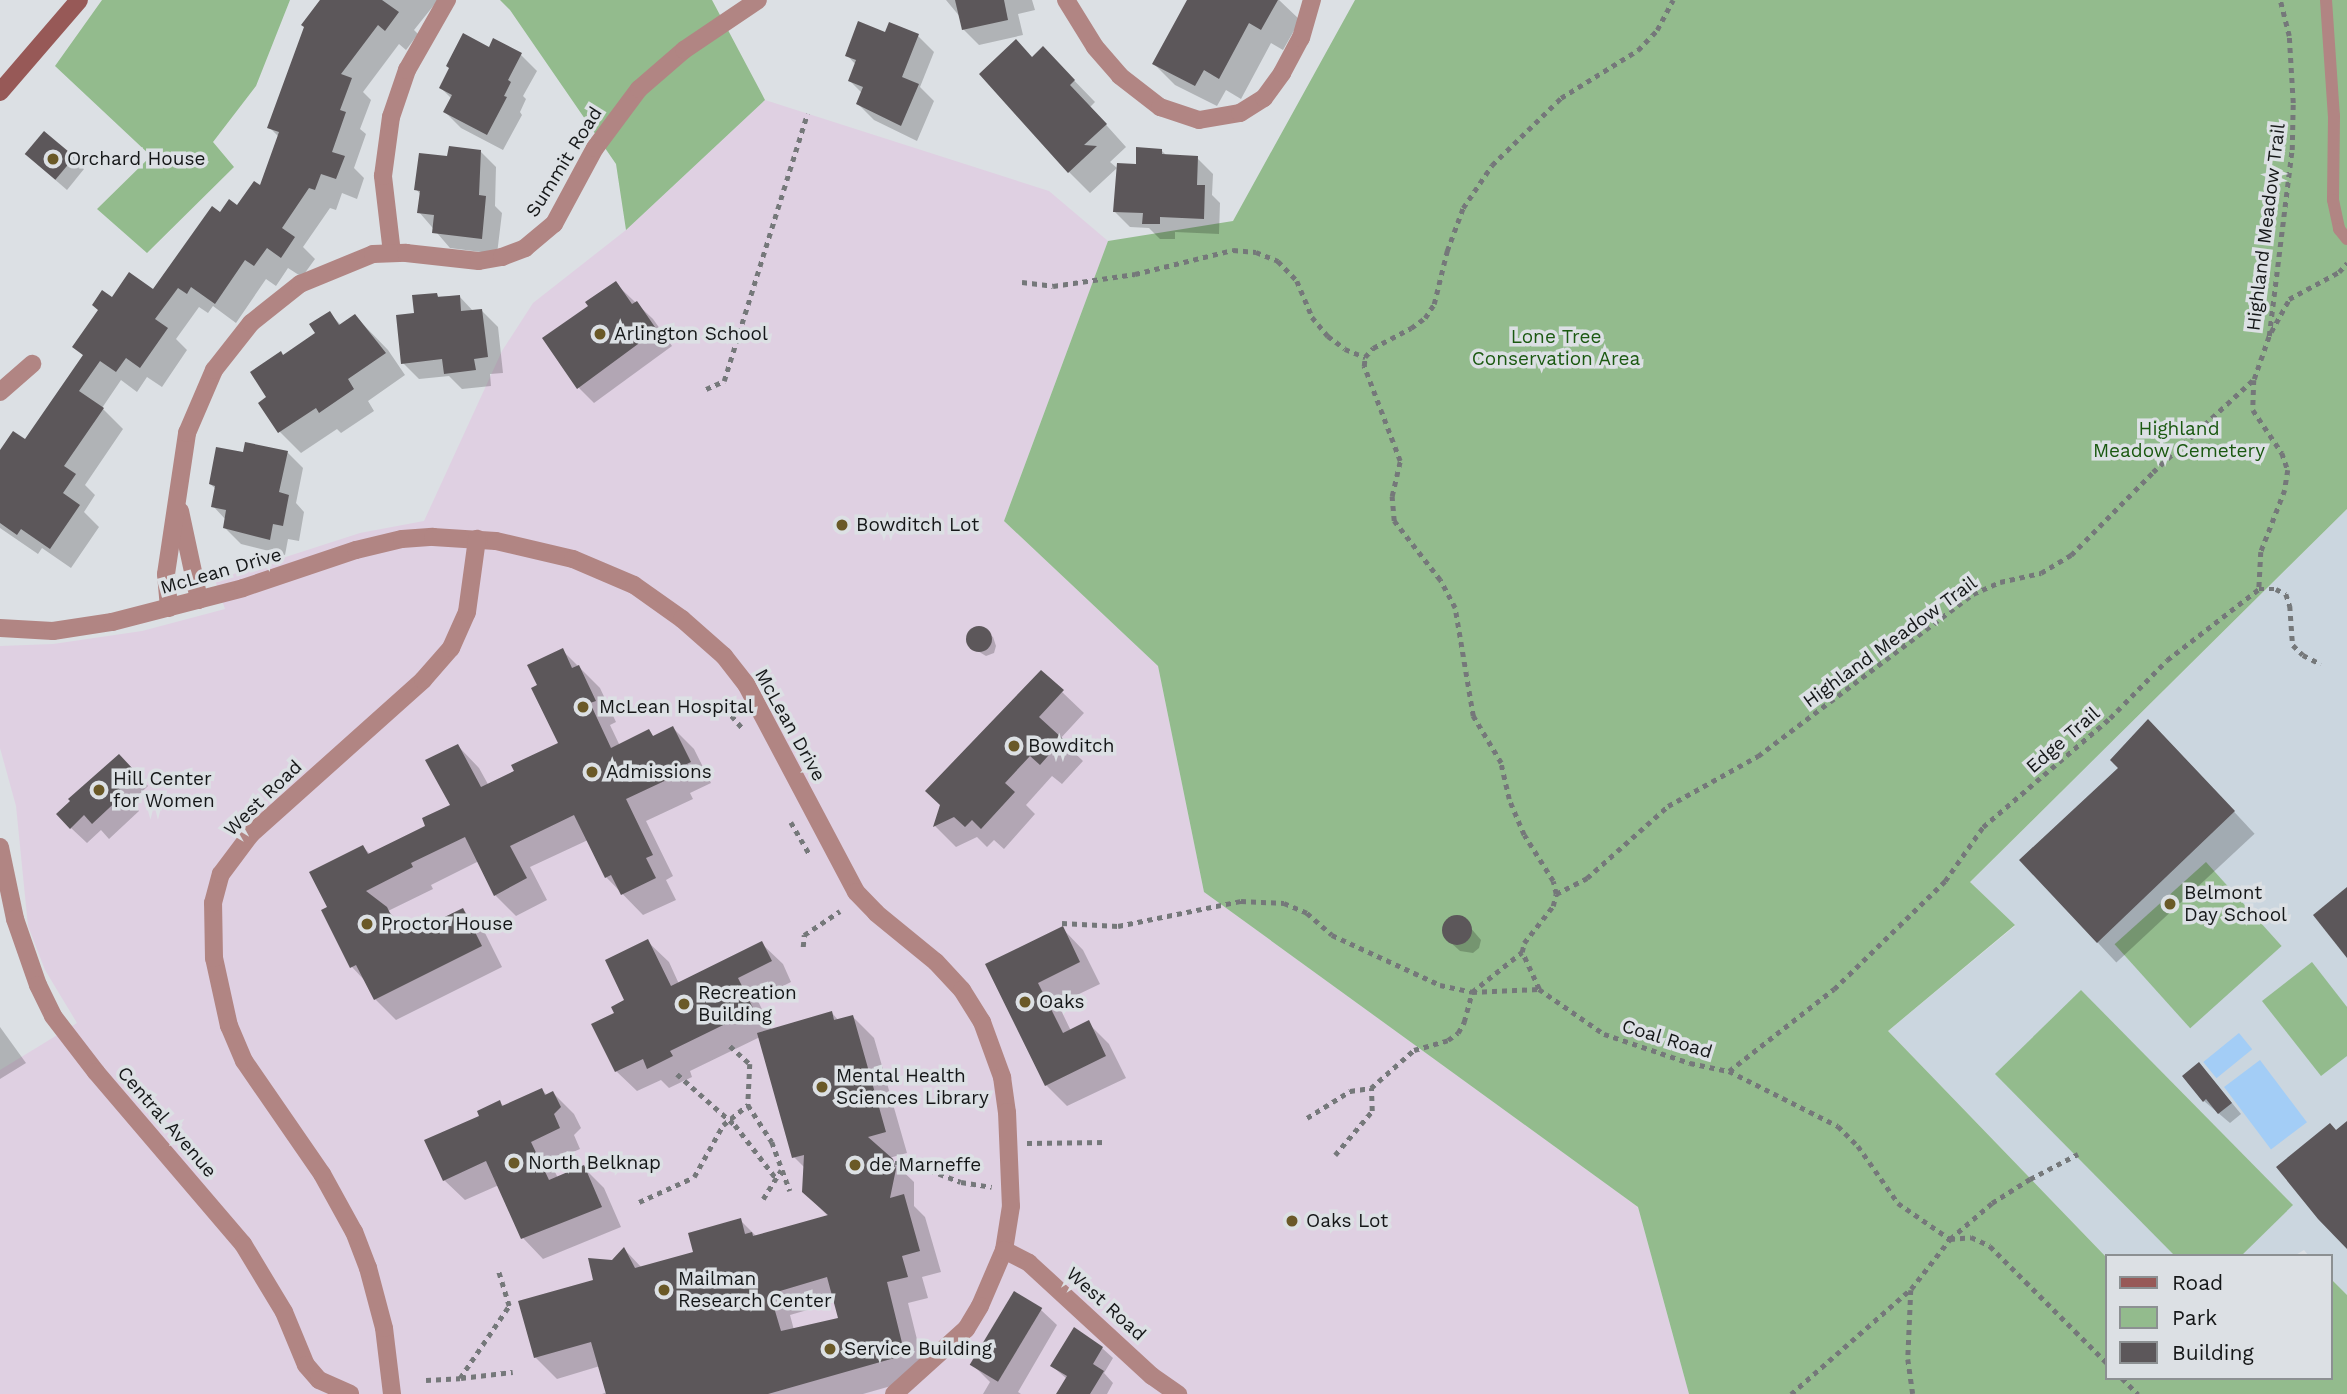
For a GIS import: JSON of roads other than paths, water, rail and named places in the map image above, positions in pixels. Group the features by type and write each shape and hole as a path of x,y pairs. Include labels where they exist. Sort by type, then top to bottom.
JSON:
{"main road":[{"path":"0,92 79,0"}],"street":[{"path":"392,253 383,176 391,117 407,70 447,0"},
{"path":"1066,0 1095,47 1120,76 1160,107 1199,120 1240,113 1264,98 1282,74 1301,38 1312,0"},
{"name":"Summit Road","path":"169,608 166,574 184,446 196,407 214,370 241,333 274,301 300,284 352,261 392,253 479,261 502,257 525,248 546,233 561,213 587,160 639,89 670,61 752,4"},
{"path":"0,392 32,364"},
{"name":"Summit Road","path":"178,498 199,600"},
{"name":"McLean Drive","path":"0,628 71,630 199,600 388,542 433,537 477,539 533,547 573,559 634,585 682,619 735,670 756,702 856,892 876,913 936,962 962,990 982,1022 1002,1077 1007,1112 1011,1206 1004,1250 980,1306 966,1329 894,1394"},
{"name":"West Road","path":"392,1394 382,1318 354,1232 327,1181 244,1061 229,1026 214,958 213,903 220,874 239,847 423,680 451,648 467,612 477,539"},
{"name":"Central Avenue","path":"1,859 5,906 53,1016 96,1072 243,1244 284,1311 315,1387 350,1394"},
{"name":"West Road","path":"1004,1250 1029,1263 1152,1376 1178,1394"}],"lane":[{"path":"2326,0 2334,116 2333,200 2339,229 2347,239"}],"water":[{"path":"2239,1033 2252,1049 2216,1078 2203,1062"},
{"path":"2260,1060 2307,1122 2271,1149 2224,1087"}],"place":[{"name":"Orchard House","path":"53,159"},
{"name":"Arlington School","path":"600,334"},
{"name":"Bowditch Lot","path":"842,525"},
{"name":"McLean Hospital","path":"583,707"},
{"name":"Bowditch","path":"1014,746"},
{"name":"Admissions","path":"592,772"},
{"name":"Hill Center for Women","path":"99,790"},
{"name":"Belmont Day School","path":"2170,904"},
{"name":"Proctor House","path":"367,924"},
{"name":"Oaks","path":"1025,1002"},
{"name":"Recreation Building","path":"684,1004"},
{"name":"Mental Health Sciences Library","path":"822,1087"},
{"name":"North Belknap","path":"514,1163"},
{"name":"de Marneffe","path":"855,1165"},
{"name":"Oaks Lot","path":"1292,1221"},
{"name":"Mailman Research Center","path":"664,1290"},
{"name":"Service Building","path":"830,1349"}],"park label":[{"name":"Lone Tree Conservation Area","path":"1556,348"},
{"name":"Highland Meadow Cemetery","path":"2179,440"}]}
